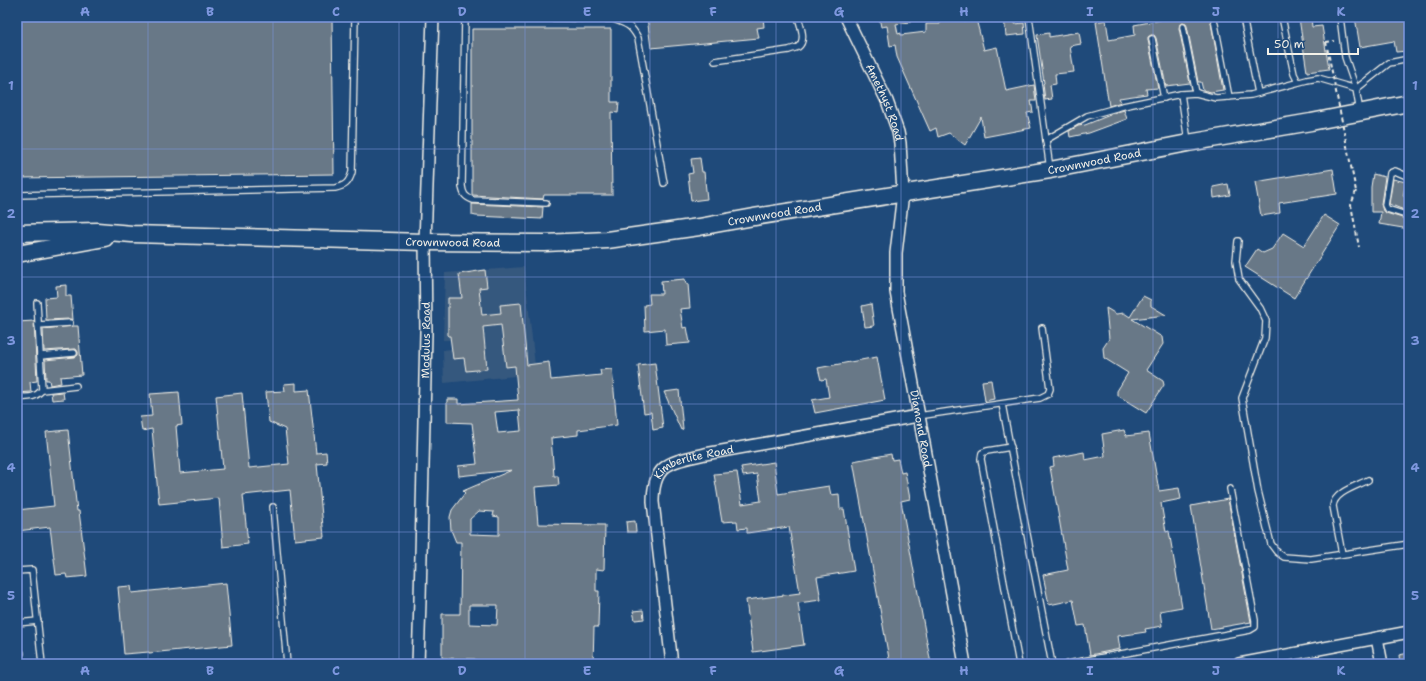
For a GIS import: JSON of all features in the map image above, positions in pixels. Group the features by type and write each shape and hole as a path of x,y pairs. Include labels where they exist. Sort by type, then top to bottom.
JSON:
{"main road":[{"name":"Crownwood Road","path":"17,233 97,231 132,234 426,242 545,243 607,240 699,227 1050,170 1188,142 1409,103"},
{"name":"Crownwood Road","path":"17,254 132,234"}],"street":[{"name":"Modulus Road","path":"418,664 425,364 426,242 433,17"},
{"name":"Amethyst Road","path":"846,17 895,120 900,143 903,193"},
{"name":"Diamond Road","path":"903,193 896,253 896,292 964,664"},
{"name":"Kimberlite Road","path":"672,664 653,502 655,481 662,470 675,461 705,454 918,416"},
{"path":"1239,664 1409,632"},
{"path":"1377,638 1382,664"}],"lane":[{"path":"17,195 343,187 349,182 352,172 355,17"},
{"path":"465,17 463,193 466,197 473,200 546,203"},
{"path":"520,17 613,19 627,24 632,28 638,38 664,183"},
{"path":"714,61 789,50 799,46 802,42 802,35 798,17"},
{"path":"1029,17 1050,170"},
{"path":"1243,17 1258,93"},
{"path":"1282,17 1294,74 1298,82"},
{"path":"1340,17 1345,57 1356,89 1360,112"},
{"path":"1214,19 1229,97"},
{"path":"1183,26 1196,94"},
{"path":"1152,39 1164,98"},
{"path":"1356,89 1388,63 1409,58"},
{"path":"1046,140 1087,116 1124,106 1181,94 1196,94 1216,98 1251,95 1318,78 1356,89"},
{"path":"1181,94 1188,142"},
{"path":"1409,177 1395,171 1390,173 1385,205 1387,209 1409,216"},
{"path":"1238,241 1236,261 1239,279 1260,308 1266,321 1265,338 1242,398 1258,491 1271,544 1277,552 1284,557 1311,559 1409,544"},
{"path":"17,397 33,398 42,390 37,303"},
{"path":"38,325 70,323"},
{"path":"918,416 1040,398 1048,394 1050,389 1042,328"},
{"path":"40,356 74,353"},
{"path":"42,390 76,386"},
{"path":"1002,404 1052,664"},
{"path":"1011,447 987,451 982,453 981,459 1019,664"},
{"path":"1342,554 1333,506 1334,501 1339,495 1368,480"},
{"path":"1067,664 1250,630 1254,627 1255,620 1230,489"},
{"path":"273,507 287,664"},
{"path":"17,571 32,570 42,664"},
{"path":"17,623 38,621"}],"path":[{"path":"1334,41 1326,42 1356,191 1351,205 1359,247"}],"shaded area":[{"path":"524,267 536,374 444,383 443,350 451,349 450,340 443,340 445,273"}],"building":[{"path":"17,17 332,17 334,174 17,178"},
{"path":"647,17 763,17 764,27 757,28 759,38 651,48"},
{"path":"879,17 909,17 910,22 896,24 898,34 901,33 901,35 926,32 926,24 940,24 940,22 963,18 964,21 976,19 984,50 997,47 1006,91 1034,85 1036,101 1031,101 1033,112 1027,113 1031,128 984,137 981,117 965,145 949,133 938,137 936,128 930,131 897,57 895,45 890,46 887,26 881,27"},
{"path":"1004,17 1014,17 1015,24 1024,23 1025,34 1006,36"},
{"path":"1160,17 1210,17 1223,90 1211,92 1203,90 1201,82 1198,82 1187,26 1183,23 1180,24 1179,28 1190,83 1166,86 1156,38 1154,35 1151,35 1148,37 1148,40 1158,88 1146,89 1147,94 1119,98 1121,102 1109,106 1096,22 1106,20 1109,40 1135,35 1134,25 1161,20"},
{"path":"1311,17 1312,27 1322,26 1329,69 1307,72 1299,18"},
{"path":"1355,17 1409,17 1409,39 1405,39 1407,51 1396,52 1394,41 1360,47"},
{"path":"472,29 611,29 611,102 619,102 618,113 611,112 612,195 544,195 543,199 472,195"},
{"path":"1079,32 1081,44 1070,46 1074,72 1055,74 1056,84 1050,85 1052,99 1045,100 1037,35 1049,33 1049,37"},
{"path":"1124,110 1127,119 1089,133 1070,137 1069,131 1078,126 1085,125 1110,114"},
{"path":"700,158 702,172 704,172 707,199 691,201 688,174 693,173 691,159"},
{"path":"1333,169 1337,194 1279,203 1280,213 1261,216 1255,182"},
{"path":"1373,174 1385,177 1381,204 1383,211 1409,220 1409,229 1379,224 1381,212 1371,212 1371,187"},
{"path":"1393,179 1406,182 1403,196 1409,198 1409,212 1389,204"},
{"path":"1228,184 1230,195 1214,198 1213,187"},
{"path":"472,204 543,207 542,219 476,216 472,215"},
{"path":"1324,215 1340,225 1294,298 1245,267 1257,249 1263,253 1272,249 1283,233 1304,246"},
{"path":"485,270 487,287 479,288 482,315 501,313 500,305 521,303 527,365 549,362 551,380 601,375 600,370 612,369 617,425 578,430 578,435 551,438 554,476 558,476 559,485 535,487 538,524 605,525 604,570 596,569 596,591 599,591 598,627 594,627 593,664 475,664 475,659 442,658 442,614 460,614 461,542 456,542 451,530 450,517 452,510 465,493 463,491 512,470 459,476 458,466 477,464 472,423 447,422 447,399 458,399 458,404 518,400 515,366 506,367 501,325 483,327 487,369 466,371 464,358 453,359 450,336 448,336 448,298 462,298 459,274","holes":["519,410 521,431 498,433 495,412","479,511 494,512 493,516 499,517 499,535 470,534 470,519","469,605 498,605 497,625 469,624"]},
{"path":"685,279 686,284 688,284 690,308 680,309 683,328 687,327 690,343 666,345 665,329 645,331 644,305 650,304 649,294 662,294 661,281"},
{"path":"66,285 66,296 71,296 73,320 46,320 45,298 57,297 56,286"},
{"path":"1143,296 1151,300 1151,306 1166,315 1132,319 1162,337 1163,344 1146,370 1163,381 1164,385 1146,413 1117,395 1117,391 1128,373 1104,358 1103,348 1109,339 1106,308 1116,314 1124,313 1130,317"},
{"path":"871,304 874,326 865,327 862,306"},
{"path":"34,321 37,381 30,382 31,392 17,393 17,322"},
{"path":"78,326 82,375 60,377 61,383 50,385 49,380 46,380 45,360 75,357 78,355 78,352 76,349 44,351 43,329"},
{"path":"877,357 885,400 815,413 812,400 829,397 826,379 821,380 818,368"},
{"path":"655,363 663,428 653,430 651,412 644,413 638,365"},
{"path":"991,380 994,399 985,401 982,381"},
{"path":"296,383 296,391 309,390 316,453 326,452 327,463 317,464 324,537 295,540 290,490 243,495 248,544 223,547 219,498 159,504 152,429 142,431 140,417 152,416 150,394 179,392 182,425 176,426 180,473 223,469 216,396 242,393 249,468 289,464 285,429 269,422 266,392 285,391 284,384"},
{"path":"679,390 683,429 681,430 664,392"},
{"path":"63,392 64,399 52,400 51,393"},
{"path":"68,430 77,511 79,511 87,576 67,578 66,574 56,575 50,527 17,531 17,510 54,506 46,432"},
{"path":"1124,430 1126,436 1149,433 1159,491 1179,488 1181,499 1161,503 1166,532 1169,531 1182,607 1160,611 1162,626 1145,629 1146,632 1118,636 1120,649 1090,655 1085,625 1078,626 1073,600 1049,605 1043,575 1068,570 1050,467 1054,466 1053,458 1084,452 1085,460 1105,456 1102,434"},
{"path":"891,454 892,460 898,459 901,473 905,472 910,499 901,501 931,664 890,664 853,461"},
{"path":"774,462 778,494 829,486 831,495 839,494 840,509 844,509 854,571 817,577 821,600 798,603 804,645 753,652 746,600 800,593 789,527 747,533 747,528 738,529 737,521 722,522 714,474 737,472 742,504 761,501 757,474 743,476 741,467"},
{"path":"1228,499 1251,622 1211,629 1191,506"},
{"path":"635,521 636,532 627,532 626,522"},
{"path":"226,583 232,645 124,654 118,587 131,586 132,593"},
{"path":"643,610 644,619 635,620 633,611"},
{"path":"1409,653 1409,664 1400,664 1399,655"}]}
